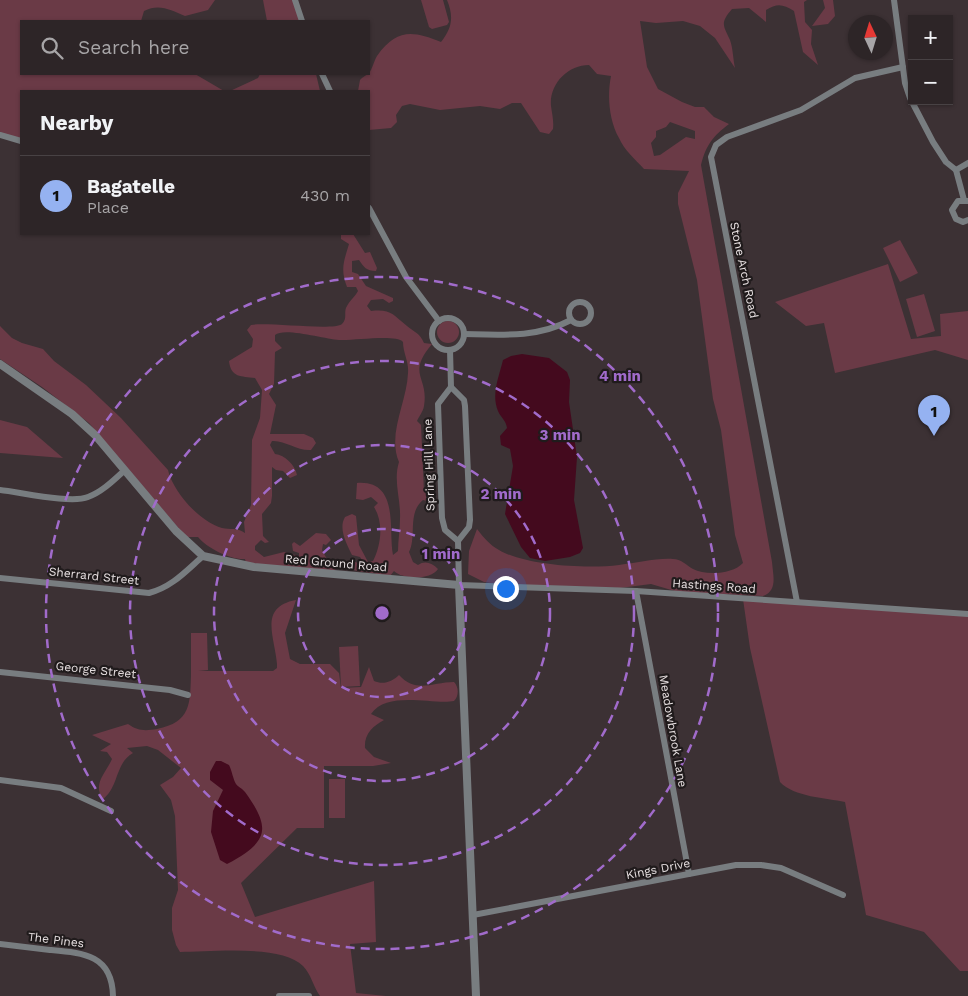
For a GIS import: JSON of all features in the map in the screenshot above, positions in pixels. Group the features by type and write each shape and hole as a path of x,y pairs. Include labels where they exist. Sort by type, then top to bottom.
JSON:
{"street":[{"path":"295,0 302,20"},
{"path":"894,0 905,83 915,112 946,162 956,170 966,200 955,204 953,213 960,221 968,220"},
{"name":"Stone Arch Road","path":"797,602 736,282 711,169 711,157 716,145 727,137 801,110 855,78 903,67"},
{"path":"322,75 330,90"},
{"path":"0,135 20,141"},
{"path":"956,170 968,163"},
{"path":"370,210 406,276 438,321"},
{"path":"448,318 458,321 464,334 461,343 450,350 439,347 433,340 432,329 438,321 448,318"},
{"path":"464,334 532,335 545,332 571,320"},
{"path":"450,350 451,387 464,400 468,429 470,520 469,527 458,541 476,996"},
{"path":"0,364 72,414 95,435 176,530 203,556"},
{"name":"Spring Hill Lane","path":"451,387 438,404 442,518 445,530 458,541"},
{"path":"0,490 43,496 85,498 95,494 125,470"},
{"name":"Sherrard Street","path":"0,578 149,593 167,587 203,556"},
{"name":"Red Ground Road","path":"203,556 254,567 459,585"},
{"name":"Hastings Road","path":"459,585 636,591 968,614"},
{"name":"Meadowbrook Lane","path":"636,591 689,874"},
{"name":"George Street","path":"0,672 170,690 188,695"},
{"path":"0,780 61,788 111,811"},
{"name":"Kings Drive","path":"473,915 736,865 760,865 793,872 844,894"},
{"name":"The Pines","path":"0,944 89,955 104,966 110,975 113,996"},
{"path":"279,996 308,996"}],"shaded area":[{"path":"0,0 215,0 208,10 185,16 160,7 144,11 141,20 20,20 20,75 197,75 222,90 20,90 20,141 0,135"},
{"path":"263,0 294,0 300,20 267,20"},
{"path":"421,0 443,0 449,22 447,25 432,29 429,27"},
{"path":"447,0 807,0 804,2 805,22 812,30 811,44 818,65 803,52 794,11 783,6 777,5 766,10 766,22 749,8 732,9 728,14 724,24 731,43 735,68 715,38 700,26 683,21 656,23 640,21 647,67 658,89 682,102 695,107 704,107 714,117 729,124 711,142 705,152 701,165 772,562 774,582 768,594 763,596 678,592 651,584 620,588 498,584 484,582 468,574 469,551 477,529 499,550 525,560 541,563 591,567 676,559 698,571 719,573 733,570 743,563 735,535 721,430 713,399 697,280 678,204 678,193 689,171 644,169 633,158 621,142 613,124 609,100 611,76 597,74 589,65 574,68 561,77 557,83 551,98 553,129 549,134 540,132 521,103 512,103 500,109 480,106 440,110 410,104 402,106 396,115 397,122 391,128 370,130 370,90 358,90 360,80 366,75 370,75 377,56 384,47 399,36 414,34 441,42 450,27 451,12","holes":["670,122 695,131 695,139 686,137 660,155 654,156 651,143 656,137 656,131 666,127"]},
{"path":"823,0 833,0 835,16 828,24 812,26 825,8"},
{"path":"260,75 316,75 320,90 232,90 258,78"},
{"path":"341,235 354,235 365,253 370,252 377,268 376,271 370,270 364,267 359,260 352,261 352,272 358,274 366,286 393,298 393,301 389,303 383,299 371,300 367,306 371,311 391,313 419,335 424,343 432,344 420,363 419,369 425,396 423,408 417,421 421,425 424,492 434,500 430,502 423,500 418,505 415,512 409,552 413,562 418,565 428,563 438,569 429,575 417,578 404,576 394,571 390,576 383,577 375,573 349,568 349,562 356,562 360,566 364,566 364,563 360,557 352,555 342,526 345,517 352,514 356,516 359,545 368,562 373,561 378,548 380,534 379,520 374,507 378,503 371,497 363,500 356,499 357,483 371,484 380,489 386,498 391,520 393,555 398,551 400,512 397,469 399,462 395,440 407,384 408,369 403,342 392,338 339,340 287,332 275,335 275,341 282,348 275,352 274,384 269,394 276,405 270,434 304,434 313,438 316,443 311,450 306,450 282,442 272,441 270,445 275,454 289,461 297,475 290,478 283,471 272,467 271,503 262,514 263,536 269,542 265,543 261,540 255,546 255,550 264,557 284,552 299,556 299,553 293,551 292,544 294,542 300,546 316,533 326,534 331,540 326,545 323,544 322,550 328,561 332,560 339,564 331,572 322,569 246,564 245,559 233,558 219,552 198,537 186,537 89,423 42,387 0,359 0,326 12,338 43,349 54,361 86,385 121,418 168,470 175,488 197,513 214,525 245,533 244,522 251,505 252,440 260,418 262,390 255,378 234,373 229,361 252,347 253,339 247,330 251,325 327,327 342,324 345,320 346,308 358,291 356,287 347,287 345,281 343,265 349,244 341,239"},
{"path":"900,240 918,273 900,282 883,248"},
{"path":"888,264 911,339 941,336 940,314 968,311 968,360 935,350 835,373 824,323 806,326 775,302"},
{"path":"924,294 935,331 917,337 906,299"},
{"path":"448,321 456,324 459,332 456,340 448,343 440,340 437,332 440,324"},
{"path":"522,354 549,358 567,372 570,380 569,402 577,457 574,500 583,548 580,553 570,557 545,561 530,558 521,547 505,514 513,466 510,449 501,445 500,436 507,428 496,405 495,392 503,360"},
{"path":"0,420 27,427 63,458 0,453"},
{"path":"743,599 968,614 968,971 960,971 924,932 866,915 845,802 802,794 793,791 780,782 750,648"},
{"path":"296,600 285,633 290,659 300,664 330,664 339,673 341,688 361,687 369,667 374,681 381,683 387,682 399,675 405,681 418,686 454,682 458,689 457,697 454,701 399,700 388,702 378,707 371,714 384,720 370,731 366,739 365,748 374,757 391,763 373,766 324,766 324,828 297,828 241,883 255,917 374,881 376,942 350,944 356,993 386,996 320,996 303,966 293,959 279,955 245,951 180,952 172,930 172,908 178,890 175,816 171,800 160,785 173,777 181,768 158,750 147,746 127,748 133,753 123,763 108,794 103,799 100,794 99,783 112,759 107,752 100,751 111,744 92,735 128,724 142,730 149,730 177,722 189,703 191,633 207,633 208,670 198,671 273,671 277,668 277,664 272,634 273,616 277,609 284,604"},
{"path":"358,646 360,686 341,687 339,647"},
{"path":"216,761 229,765 236,784 245,792 254,805 262,825 262,834 251,849 227,864 220,860 211,832 213,811 223,790 210,780 210,772"},
{"path":"329,779 345,779 345,818 329,818"}],"place":[{"name":"Bagatelle","path":"934,436"}]}
